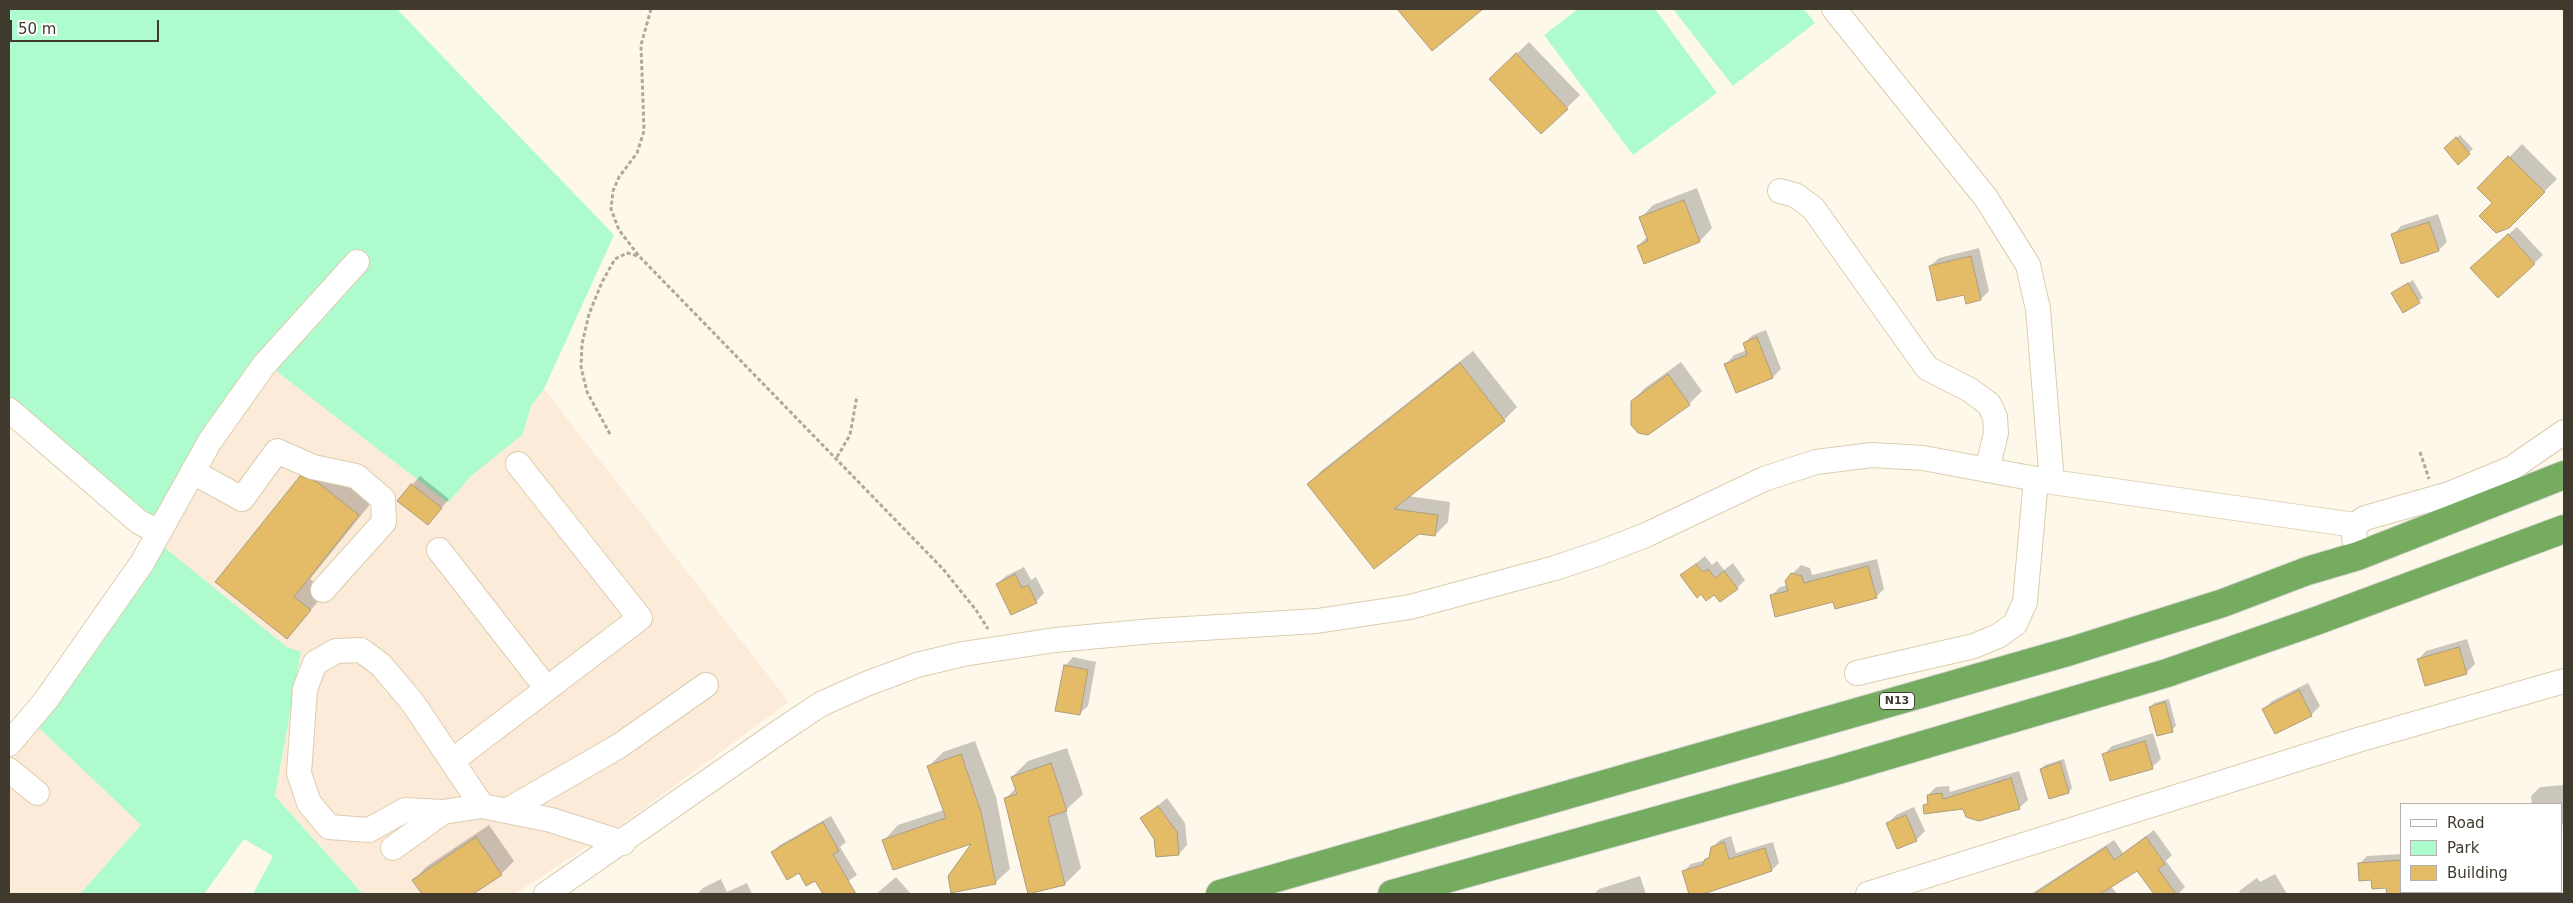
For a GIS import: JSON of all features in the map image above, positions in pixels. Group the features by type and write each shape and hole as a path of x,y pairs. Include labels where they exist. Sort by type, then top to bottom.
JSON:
{"highway":[{"name":"N13","path":"1220,894 2062,654 2223,603 2306,571 2358,556 2564,475"},
{"path":"1392,894 1835,770 2167,673 2564,529"},
{"path":"2523,545 2564,542"}],"street":[{"path":"1834,9 1986,198 2028,265 2038,309 2044,480 2025,602 2015,624 1998,636 1974,646 1857,673"},
{"path":"1780,191 1795,195 1813,208 1927,368 1970,390 1989,404 1995,417 1996,433 1987,470"},
{"path":"9,744 46,700 142,563 210,441 264,365 357,262"},
{"path":"9,410 139,522 159,532"},
{"path":"546,894 623,843 779,732 829,700 917,665 1000,648 1055,640 1153,631 1317,621 1410,607 1555,568 1597,554 1646,535 1764,479 1816,462 1872,455 1923,458 2044,480 2355,525 2365,518 2435,498 2512,468 2564,432"},
{"path":"194,472 242,499 277,451 313,467 356,476 383,499 384,522 324,590"},
{"path":"452,761 640,618 518,464"},
{"path":"2355,525 2354,539 2358,556"},
{"path":"439,550 547,689"},
{"path":"482,806 413,703 381,665 361,650 336,651 315,663 305,689 299,773 309,803 329,827 369,830 404,810 443,812 482,806 552,820 623,843"},
{"path":"1868,894 2358,740 2564,681"},
{"path":"508,810 619,746 706,685"},
{"path":"9,770 37,793"},
{"path":"393,848 443,812"}],"path":[{"path":"651,9 641,44 644,131 637,153 619,177 613,191 611,209 619,230 639,256 944,569 976,610 1000,648"},
{"path":"610,434 587,392 581,367 582,344 592,306 615,259 627,254 639,256"},
{"path":"837,458 850,435 857,396"},
{"path":"2420,452 2435,498"}],"shaded area":[{"path":"275,369 448,503 470,477 523,434 531,406 544,389 789,702 625,822 515,894 363,894 275,796 301,652 287,648 165,549 242,410"},
{"path":"39,728 141,825 80,894 9,894 9,762"}],"green space":[{"path":"9,9 397,9 614,235 544,389 531,406 523,434 470,477 448,503 275,370 242,410 165,548 287,647 301,652 275,796 363,894 253,894 273,856 244,839 204,894 80,894 141,825 39,728 87,663 164,549 9,411"},
{"path":"1578,9 1655,9 1717,93 1633,155 1544,35"},
{"path":"1673,9 1804,9 1815,23 1733,86"}],"building":[{"path":"1397,9 1483,9 1432,51"},
{"path":"1516,53 1568,109 1541,134 1489,79"},
{"path":"2456,137 2470,154 2458,165 2444,148"},
{"path":"2508,156 2545,192 2509,228 2496,233 2479,216 2492,203 2477,188"},
{"path":"1684,200 1700,242 1644,264 1637,246 1648,241 1639,217"},
{"path":"2429,222 2439,251 2401,264 2391,234"},
{"path":"2508,234 2535,264 2498,298 2470,268"},
{"path":"1971,256 1981,300 1966,304 1964,295 1937,301 1929,266"},
{"path":"2408,283 2420,303 2403,313 2391,293"},
{"path":"1757,337 1773,378 1736,393 1724,364 1747,355 1743,343"},
{"path":"1460,363 1505,421 1394,509 1438,515 1435,536 1419,534 1374,569 1307,484"},
{"path":"1668,374 1690,405 1648,435 1638,433 1631,425 1631,401"},
{"path":"300,476 317,482 359,515 294,597 311,610 287,639 215,582"},
{"path":"411,484 442,508 428,525 397,501"},
{"path":"1696,564 1703,572 1708,569 1715,578 1724,571 1738,589 1720,602 1714,595 1706,601 1701,594 1697,598 1680,575"},
{"path":"1868,566 1877,598 1835,609 1833,602 1775,617 1770,595 1788,591 1785,581 1791,573 1802,576 1804,583"},
{"path":"1015,574 1022,588 1028,585 1037,603 1011,615 996,584"},
{"path":"2459,647 2467,674 2425,686 2417,659"},
{"path":"1064,665 1088,670 1080,715 1055,711"},
{"path":"2299,690 2312,716 2275,734 2262,709"},
{"path":"2165,702 2173,732 2157,736 2149,707"},
{"path":"2145,741 2153,769 2110,781 2102,754"},
{"path":"961,754 981,812 996,884 951,893 948,876 971,844 893,870 882,840 946,818 927,766"},
{"path":"2060,762 2069,793 2049,799 2040,769"},
{"path":"1051,763 1067,811 1048,817 1065,885 1028,894 1004,798 1017,794 1011,777"},
{"path":"2011,778 2020,809 1979,821 1966,817 1963,809 1924,814 1923,805 1928,804 1927,795 1942,793 1943,799"},
{"path":"1158,806 1177,832 1179,855 1156,857 1154,839 1140,818"},
{"path":"1906,815 1917,841 1897,849 1886,823"},
{"path":"823,822 839,851 833,854 856,894 823,894 815,881 806,886 799,873 787,880 771,852"},
{"path":"476,837 502,875 473,894 422,894 412,880"},
{"path":"2146,837 2165,864 2158,869 2176,894 2154,894 2137,871 2100,894 2034,894 2106,847 2114,860"},
{"path":"1724,842 1729,859 1765,848 1772,871 1703,894 1689,894 1682,871 1703,865 1705,859 1709,858 1711,847"},
{"path":"2400,860 2400,893 2402,894 2387,894 2386,888 2372,889 2371,880 2359,881 2358,863"}]}
